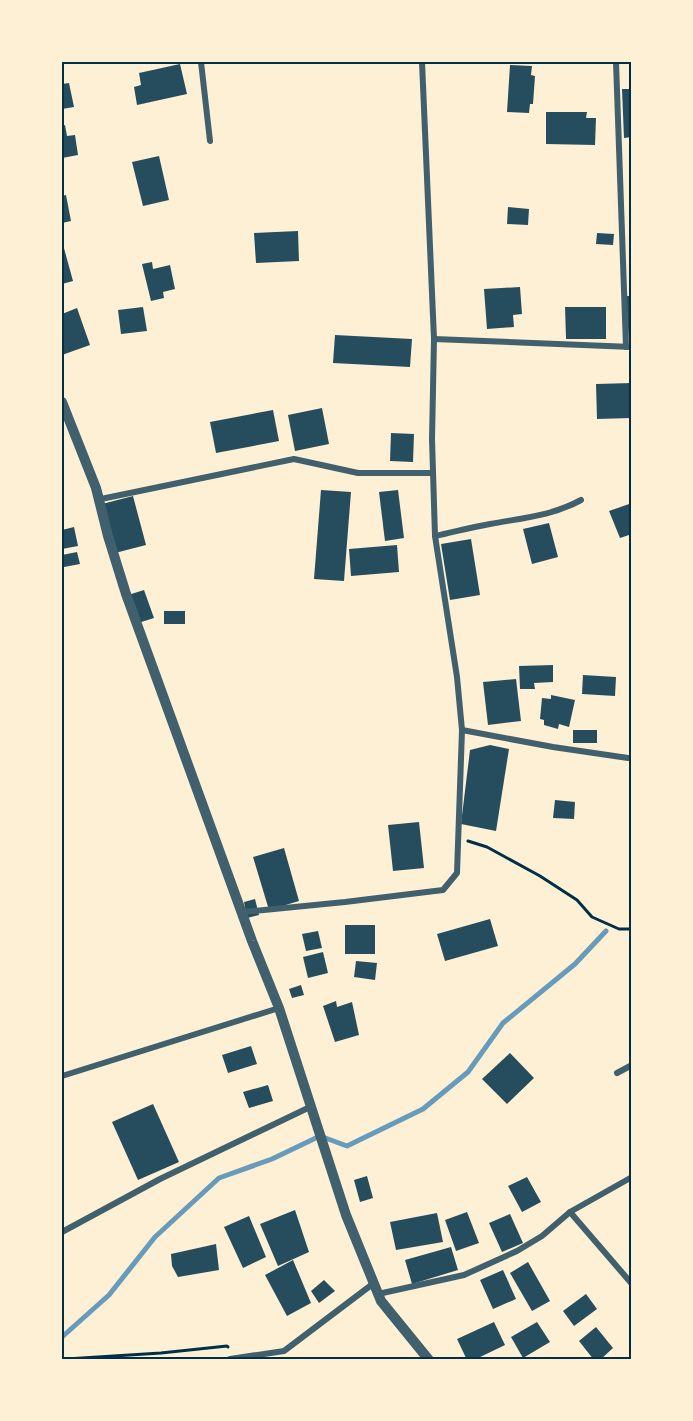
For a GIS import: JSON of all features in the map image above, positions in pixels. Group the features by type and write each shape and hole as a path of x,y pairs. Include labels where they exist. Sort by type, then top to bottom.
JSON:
{"street":[{"path":"201,62 210,141"},
{"path":"243,912 443,890 457,873 462,730 457,677 435,536 432,439 434,339 422,62"},
{"path":"434,339 629,347 616,62"},
{"path":"62,402 101,499 294,459 358,473 433,473"},
{"path":"96,488 126,594 279,1008 346,1215 381,1301 429,1359"},
{"path":"435,536 530,518 565,509 580,500"},
{"path":"462,730 628,758"},
{"path":"62,1076 279,1008"},
{"path":"617,1073 632,1065"},
{"path":"62,1232 160,1179 310,1107"},
{"path":"230,1359 284,1351 376,1288 464,1275 517,1251 542,1236 570,1212 632,1177"},
{"path":"570,1212 632,1284"}],"path":[{"path":"458,837 487,847 540,876 577,900 592,917 619,929 632,929"},
{"path":"66,1359 227,1346 230,1359"}],"building":[{"path":"180,64 187,94 137,105 134,87 141,85 139,73"},
{"path":"510,65 532,66 531,75 535,76 533,104 530,104 529,113 507,112"},
{"path":"69,83 74,107 62,109 62,84"},
{"path":"622,89 632,89 632,137 624,138"},
{"path":"546,112 587,112 586,118 596,118 595,145 546,144"},
{"path":"65,125 67,136 75,135 78,155 62,158 62,126"},
{"path":"159,156 169,200 143,206 132,162"},
{"path":"66,195 71,221 62,223 62,196"},
{"path":"508,207 529,209 528,225 507,224"},
{"path":"298,231 299,261 256,263 254,233"},
{"path":"597,233 614,234 613,245 596,244"},
{"path":"62,241 73,281 62,284"},
{"path":"152,262 153,269 170,265 175,289 163,292 164,298 151,301 142,264"},
{"path":"520,287 522,314 513,315 514,327 487,329 484,289"},
{"path":"626,296 632,296 632,344 629,344"},
{"path":"143,307 147,331 121,334 118,310"},
{"path":"565,307 606,307 606,339 566,339"},
{"path":"77,308 90,345 62,355 62,314"},
{"path":"335,335 412,339 410,367 333,363"},
{"path":"632,383 632,418 597,419 596,384"},
{"path":"322,408 329,444 295,451 288,415"},
{"path":"273,410 279,441 216,453 210,422"},
{"path":"391,433 414,434 413,462 390,461"},
{"path":"321,490 351,492 344,581 314,579"},
{"path":"398,490 404,538 385,541 379,492"},
{"path":"133,496 146,545 115,553 102,504"},
{"path":"632,503 632,534 620,538 609,511"},
{"path":"549,523 558,557 532,564 523,529"},
{"path":"74,527 78,546 62,549 62,530"},
{"path":"471,539 480,595 450,600 441,544"},
{"path":"397,545 399,572 351,576 349,549"},
{"path":"77,552 80,564 64,567 62,555"},
{"path":"144,590 154,618 135,624 125,596"},
{"path":"164,611 185,611 185,624 164,624"},
{"path":"553,665 553,682 534,683 535,689 520,689 519,666"},
{"path":"583,675 616,677 615,696 582,694"},
{"path":"516,679 521,721 488,725 483,682"},
{"path":"551,695 575,700 569,727 559,724 558,729 544,725 544,720 540,719 542,698 551,699"},
{"path":"573,730 597,730 597,743 573,743"},
{"path":"490,745 509,749 496,831 461,824 470,750"},
{"path":"555,800 575,802 574,819 553,818"},
{"path":"419,822 424,868 393,871 388,825"},
{"path":"284,848 299,901 269,910 253,857"},
{"path":"255,899 259,915 247,918 244,902"},
{"path":"490,919 498,946 445,961 437,934"},
{"path":"345,925 375,925 375,954 345,954"},
{"path":"318,931 322,948 306,951 302,934"},
{"path":"323,952 328,973 308,978 303,957"},
{"path":"356,961 377,963 375,980 354,977"},
{"path":"301,985 304,995 292,998 289,989"},
{"path":"336,1001 337,1007 352,1002 359,1035 335,1042 323,1006"},
{"path":"251,1046 257,1064 228,1073 222,1055"},
{"path":"510,1053 534,1078 507,1104 482,1079"},
{"path":"268,1085 273,1101 249,1108 243,1092"},
{"path":"153,1104 179,1162 138,1180 112,1122"},
{"path":"367,1176 373,1198 360,1202 354,1180"},
{"path":"527,1177 541,1202 522,1212 508,1186"},
{"path":"295,1210 309,1252 278,1266 260,1224"},
{"path":"467,1212 479,1243 456,1251 445,1220"},
{"path":"437,1213 443,1242 396,1250 390,1222"},
{"path":"510,1214 523,1243 502,1252 489,1223"},
{"path":"249,1216 266,1257 243,1268 224,1227"},
{"path":"216,1244 219,1270 178,1277 172,1266 171,1254"},
{"path":"451,1247 458,1270 412,1284 405,1260"},
{"path":"293,1260 311,1303 287,1316 265,1275"},
{"path":"528,1262 550,1301 532,1311 510,1273"},
{"path":"503,1270 516,1299 493,1309 480,1280"},
{"path":"324,1280 335,1291 319,1303 311,1291"},
{"path":"586,1294 597,1309 574,1326 563,1311"},
{"path":"494,1322 505,1345 474,1360 467,1360 457,1339"},
{"path":"537,1322 550,1342 523,1358 511,1337"},
{"path":"596,1327 613,1348 600,1360 594,1360 579,1341"}],"waterway":[{"path":"62,1337 109,1295 155,1237 219,1178 272,1159 320,1136 347,1146 423,1109 468,1072 503,1023 575,964 606,931"}]}
